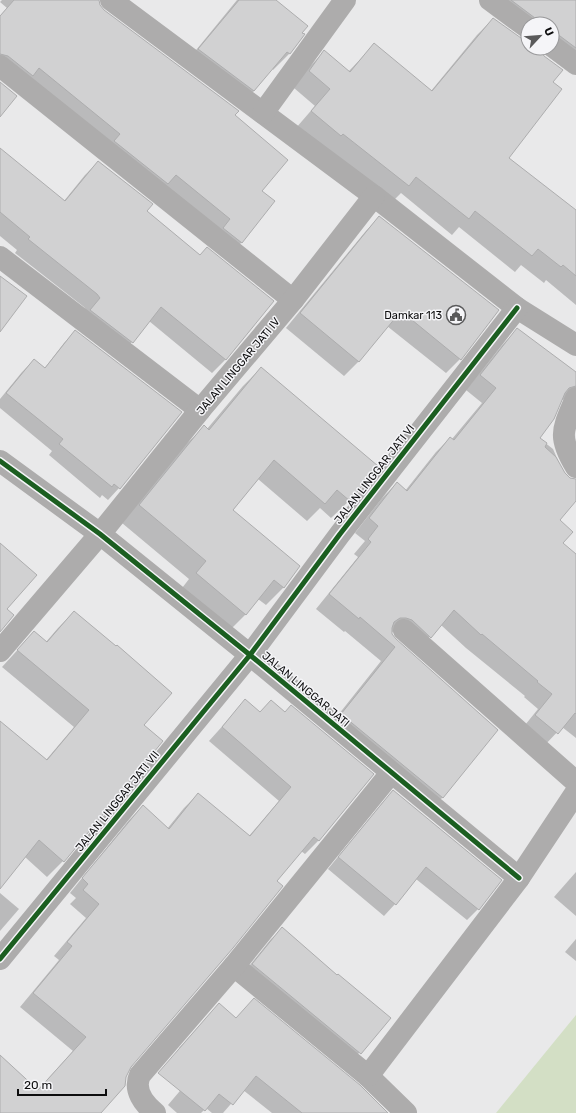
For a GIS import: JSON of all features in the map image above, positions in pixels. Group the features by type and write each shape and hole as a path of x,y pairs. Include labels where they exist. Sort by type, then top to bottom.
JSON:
{"street":[{"path":"111,0 374,196 517,308 576,345"},
{"path":"264,113 345,0"},
{"path":"490,0 520,22"},
{"path":"560,52 576,64"},
{"path":"0,66 293,300"},
{"name":"JALAN LINGGAR JATI IV","path":"0,651 100,534 200,410 293,300 374,196"},
{"path":"0,257 200,410"},
{"name":"JALAN LINGGAR JATI VI","path":"250,655 340,534 517,308"},
{"path":"576,398 564,431 564,444 576,467"},
{"name":"JALAN LINGGAR JATI","path":"0,461 100,534 250,655 519,878"},
{"path":"404,630 576,782"},
{"name":"JALAN LINGGAR JATI VII","path":"0,959 250,655"},
{"path":"155,1113 145,1103 138,1091 137,1082 140,1075 234,966 391,773"},
{"path":"368,1076 519,878 576,792"},
{"path":"234,966 368,1076 406,1113"}],"green space":[{"path":"576,1015 576,1113 496,1113"}],"building":[{"path":"14,0 99,0 100,5 104,10 239,111 235,115 288,160 262,191 275,201 242,243 223,228 230,219 176,175 168,184 114,141 120,134 39,68 33,76 8,56 0,54 0,16"},
{"path":"239,0 276,0 308,26 302,33 305,34 290,54 287,52 254,91 198,49"},
{"path":"511,0 576,0 576,48 560,36 560,16 532,16"},
{"path":"493,18 520,37 520,56 544,56 563,70 553,82 562,89 509,158 576,210 576,276 563,265 561,267 538,249 532,256 475,211 469,219 416,177 409,186 343,134 341,136 311,111 330,89 309,71 324,50 350,72 374,43 432,91"},
{"path":"0,82 17,96 0,117"},
{"path":"0,148 65,201 98,161 153,204 147,211 200,255 207,247 274,301 226,360 161,307 133,343 90,310 100,298 97,294 28,239 30,237 0,212"},
{"path":"379,216 499,310 461,360 401,311 359,362 300,313"},
{"path":"0,276 27,296 0,332"},
{"path":"517,328 576,372 576,386 569,388 565,393 554,419 540,438 547,443 545,447 556,457 565,473 570,478 576,479 576,501 560,520 573,532 563,543 576,554 576,714 575,713 558,734 535,715 552,694 482,634 481,635 454,610 431,638 412,620 400,618 394,622 392,628 392,634 396,639 498,730 443,798 341,714 395,647 360,617 359,619 329,594 371,542 368,539 378,526 369,518 397,482 407,491 450,437 454,440 496,388 480,375"},
{"path":"75,330 182,412 120,489 114,484 112,487 59,444 63,439 6,393 34,359 45,368"},
{"path":"261,367 378,466 350,501 337,490 325,504 274,460 233,510 300,566 284,588 274,580 246,615 196,573 206,561 139,505 204,425 209,430"},
{"path":"0,543 37,575 7,609 14,615 0,632"},
{"path":"74,611 116,646 117,645 172,693 144,725 163,741 64,862 39,840 0,889 0,721 47,760 89,710 17,650 34,631 47,642"},
{"path":"245,699 260,712 271,700 285,712 291,705 374,774 319,841 314,837 277,881 283,886 233,948 131,1067 126,1077 125,1086 101,1113 0,1113 0,1055 38,1090 86,1037 33,993 72,946 67,942 99,904 83,890 88,884 82,878 143,805 169,829 198,793 250,836 291,787 222,727"},
{"path":"393,790 502,880 479,910 426,867 396,905 338,857"},
{"path":"282,927 337,975 338,974 391,1018 361,1054 252,964"},
{"path":"254,998 360,1085 388,1113 302,1113 256,1076 233,1105 219,1094 205,1111 158,1073 219,1003 236,1018"}],"cycle path":[{"path":"0,959 250,655 340,534 517,308"},
{"path":"0,461 100,534 250,655 519,878"}],"place":[{"name":"Damkar 113","path":"456,315"}]}
